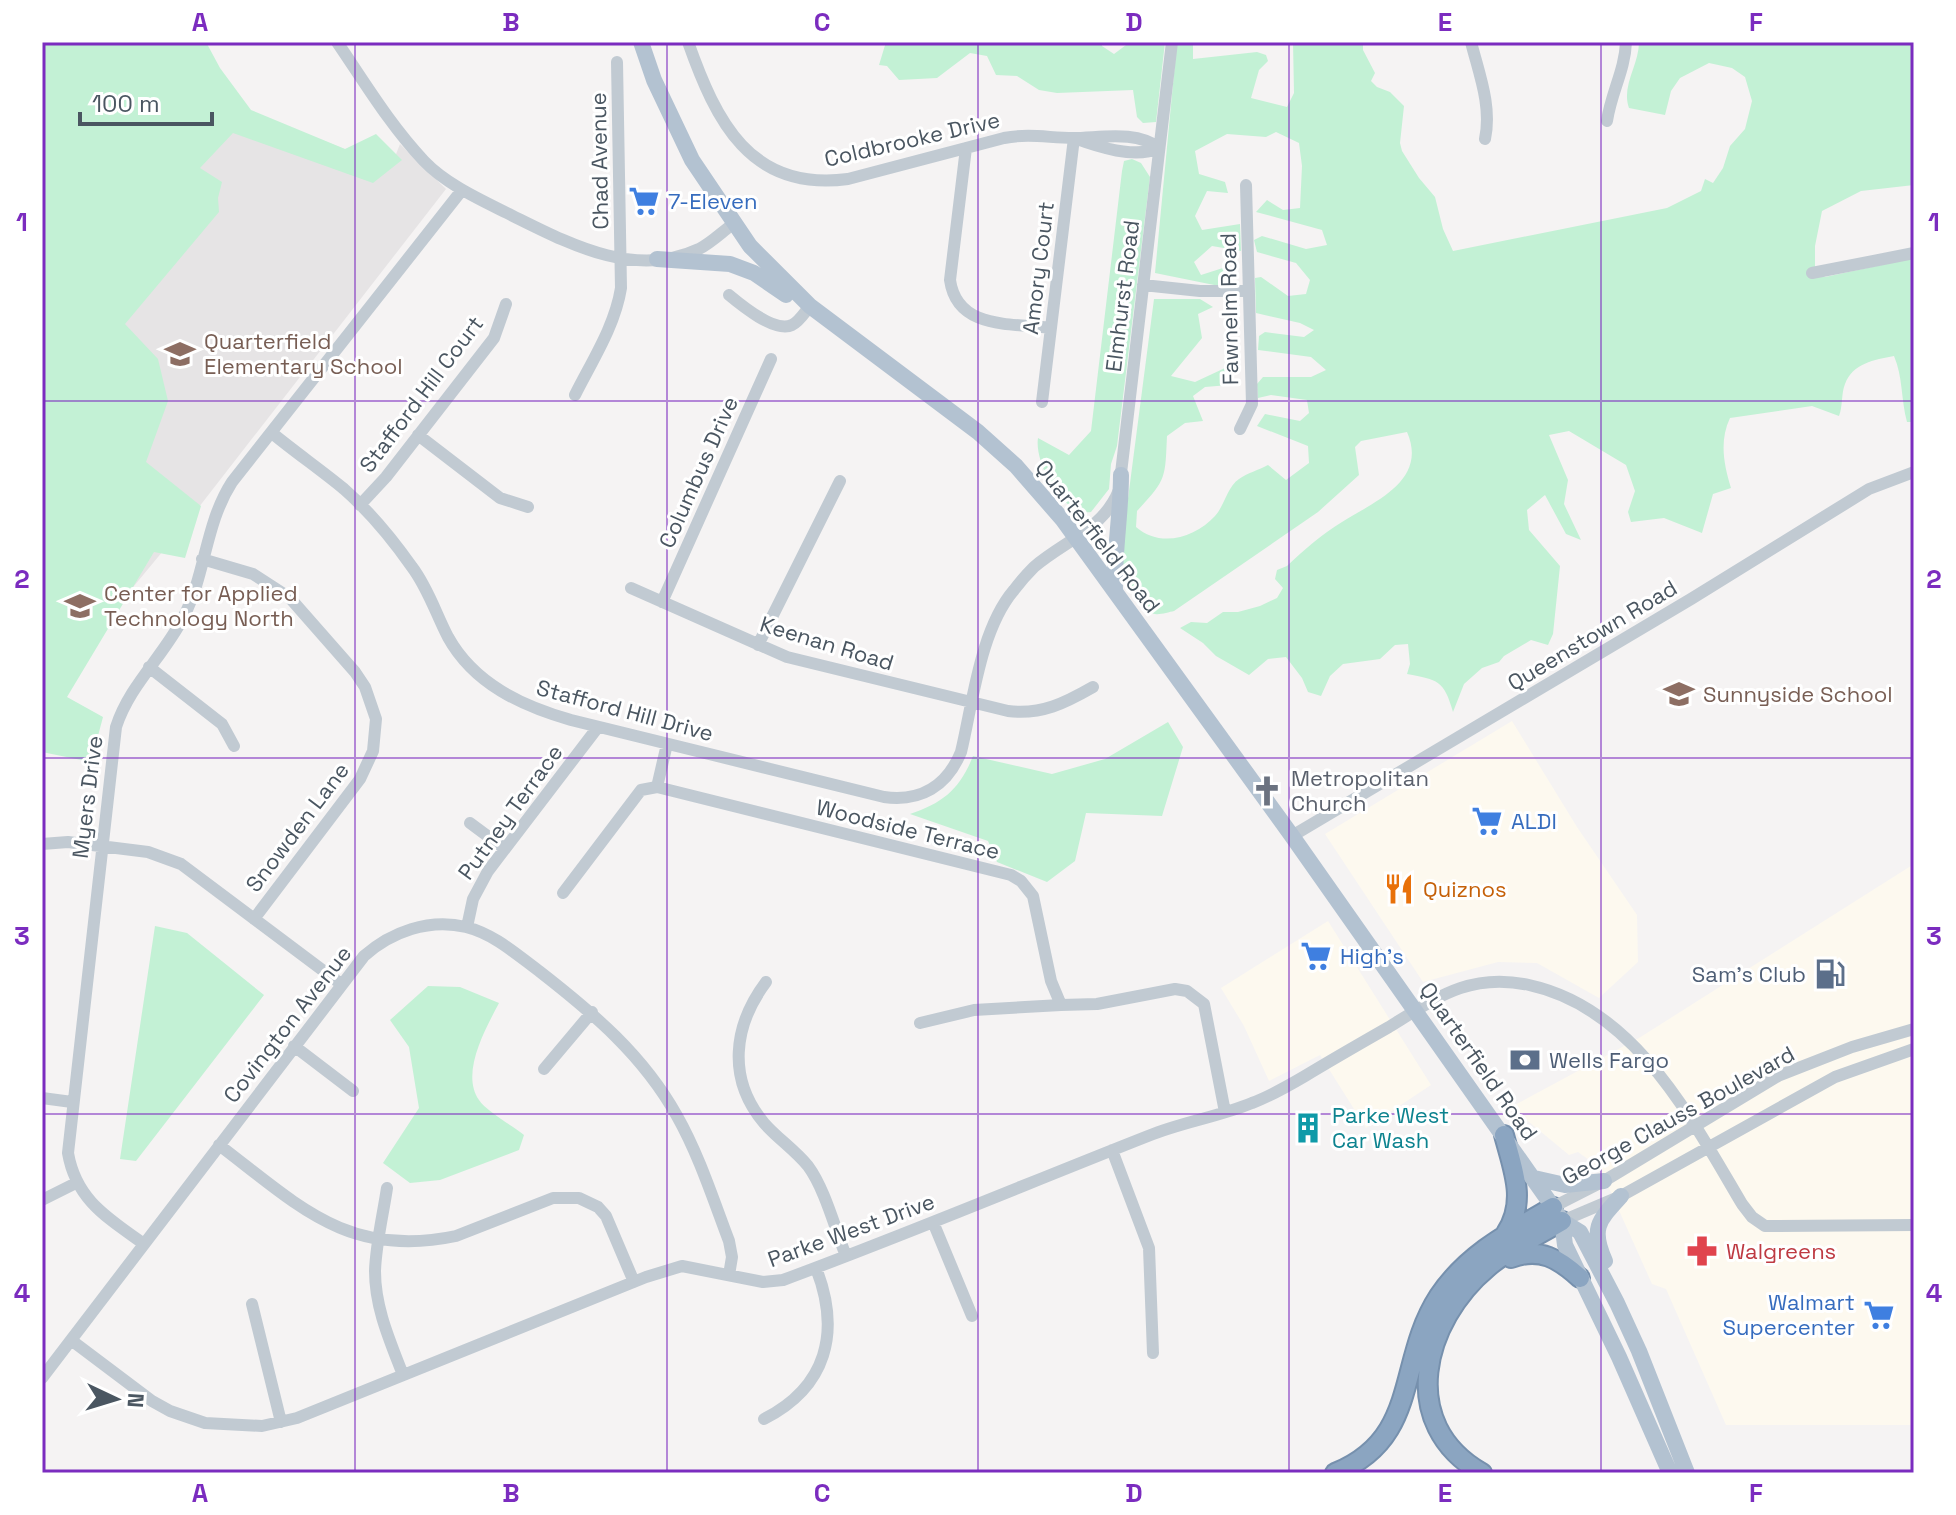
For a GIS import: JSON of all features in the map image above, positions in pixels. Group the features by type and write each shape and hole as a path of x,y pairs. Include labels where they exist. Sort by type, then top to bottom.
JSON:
{"highway":[{"path":"1504,1135 1518,1198 1515,1219 1504,1235"},
{"path":"1335,1473 1361,1461 1383,1440 1401,1405 1418,1338 1437,1299 1461,1268 1504,1235 1557,1214"},
{"path":"1482,1473 1458,1455 1436,1427 1428,1401 1429,1366 1440,1330 1468,1286 1557,1214"},
{"path":"1489,1266 1519,1255 1539,1253 1556,1258 1580,1278"}],"main road":[{"name":"Quarterfield Road","path":"641,42 672,120 692,160 733,224 769,267 807,304 978,432 1037,489 1077,537 1534,1178 1557,1214 1565,1245 1580,1278 1675,1466"},
{"path":"657,259 717,261 741,267 782,293 807,304"},
{"path":"1116,591 1114,561 1121,508 1121,475"},
{"path":"1534,1178 1565,1185 1604,1181"},
{"path":"1621,1196 1598,1225 1597,1244 1630,1306 1639,1351"},
{"name":"Quarterfield Road","path":"1557,1214 1580,1232 1639,1351 1675,1466"}],"street":[{"path":"337,42 392,123 426,164 462,190 553,234 603,256 620,260 657,259 698,249 733,224"},
{"name":"Coldbrooke Drive","path":"688,42 705,86 728,130 750,155 779,172 809,180 835,181 1029,134 1074,138 1097,135 1150,141 1159,148"},
{"name":"Elmhurst Road","path":"940,784 961,752 990,630 1011,593 1034,567 1107,513 1114,503 1121,475 1172,42"},
{"path":"1471,42 1487,106 1485,139"},
{"path":"1607,121 1625,60 1626,42"},
{"name":"Chad Avenue","path":"575,395 619,303 622,274 617,62"},
{"name":"Amory Court","path":"1042,402 1074,138"},
{"path":"966,148 950,280 955,301 972,316 984,320 1051,328"},
{"name":"Fawnelm Road","path":"1240,429 1252,404 1246,185"},
{"name":"Myers Drive","path":"76,1183 68,1153 72,1102 116,727 128,697 184,616 222,498 462,190"},
{"path":"1812,273 1914,253"},
{"path":"1143,285 1200,291 1249,291"},
{"path":"729,295 753,313 786,327 797,321 807,304"},
{"name":"Stafford Hill Court","path":"360,505 386,477 494,338 506,304"},
{"name":"Columbus Drive","path":"662,602 771,359"},
{"name":"Stafford Hill Drive","path":"272,433 360,505 413,567 450,640 479,676 520,703 544,713 598,727 884,797 914,797 940,784"},
{"path":"418,435 500,498 528,507"},
{"name":"Queenstown Road","path":"1292,836 1661,617 1869,489 1914,472"},
{"path":"758,645 840,481"},
{"name":"Snowden Lane","path":"202,559 253,574 290,598 355,672 365,687 376,719 373,751 360,779 254,919"},
{"name":"Keenan Road","path":"631,588 758,645 809,663 1008,711 1037,713 1063,704 1093,687"},
{"path":"149,667 222,724 234,746"},
{"name":"Putney Terrace","path":"467,927 479,884 598,727"},
{"path":"563,893 641,790 657,787 667,744"},
{"name":"Woodside Terrace","path":"657,787 1011,875 1021,881 1033,896 1051,981 1061,1005"},
{"path":"470,823 505,849"},
{"path":"42,844 68,842 148,852 181,864 341,984"},
{"name":"Covington Avenue","path":"42,1378 364,956 389,938 432,925 467,927 510,949 592,1012 636,1057 678,1117 729,1241 732,1257 729,1275"},
{"path":"766,982 745,1015 740,1037 740,1078 764,1123 808,1166 846,1256"},
{"name":"Parke West Drive","path":"71,1340 152,1401 187,1418 243,1427 281,1422 634,1282 682,1266 763,1282 783,1280 1175,1125 1225,1112 1275,1093 1438,995 1465,985 1500,982 1529,985 1555,994 1582,1005 1612,1027 1645,1059 1696,1125 1742,1204 1752,1217 1765,1226 1914,1225"},
{"path":"920,1023 974,1010 1097,1004 1175,989 1187,991 1204,1004 1225,1112"},
{"path":"544,1069 592,1012"},
{"name":"George Clauss Boulevard","path":"1557,1214 1604,1181 1778,1076 1852,1047 1914,1029"},
{"path":"294,1046 353,1091"},
{"name":"George Clauss Boulevard","path":"1557,1214 1621,1196 1835,1077 1914,1049"},
{"path":"42,1098 72,1102"},
{"path":"219,1145 315,1217 350,1233 379,1240 440,1240 553,1198 579,1198 598,1207 606,1216 634,1282"},
{"path":"1112,1150 1149,1248 1153,1353"},
{"path":"42,1200 76,1183 92,1203 144,1244"},
{"path":"387,1188 375,1273 386,1332 403,1375"},
{"path":"933,1222 972,1316"},
{"path":"764,1419 784,1409 799,1396 816,1374 823,1356 829,1329 828,1306 816,1268"},
{"path":"252,1304 281,1422"}],"shaded area":[{"name":"Quarterfield Elementary School","path":"42,42 229,104 391,167 400,144 446,189 192,516 42,697"},
{"path":"1512,721 1577,827 1637,915 1638,962 1599,998 1537,963 1498,962 1423,982 1325,834"},
{"path":"1914,864 1914,1425 1726,1425 1666,1289 1652,1284 1600,1168 1578,1152 1569,1155 1511,1107 1639,1038"},
{"path":"1328,921 1431,1085 1366,1128 1320,1055 1269,1081 1244,1026 1221,988"}],"green space":[{"path":"42,42 206,42 220,68 251,110 345,149 376,134 402,160 373,183 233,133 200,168 222,182 219,212 125,324 158,359 168,401 146,462 201,506 185,558 154,552 67,697 103,717 91,762 42,752"},
{"path":"886,42 1102,42 1102,46 1114,54 1130,42 1165,42 1156,122 1143,123 1137,117 1133,90 1057,93 1039,90 1017,76 996,75 987,56 970,53 937,78 899,80 887,66 879,65"},
{"path":"1177,42 1193,42 1193,59 1257,52 1266,55 1268,61 1259,70 1251,98 1287,107 1294,93 1293,42 1363,42 1363,50 1375,73 1371,81 1390,92 1404,106 1402,151 1435,197 1443,229 1453,251 1667,208 1701,191 1705,179 1713,183 1723,168 1730,146 1745,129 1752,101 1745,77 1732,68 1709,63 1680,78 1671,91 1665,115 1629,108 1627,92 1639,42 1908,42 1914,48 1914,185 1861,191 1822,211 1815,246 1815,269 1825,277 1914,258 1914,422 1907,422 1894,356 1865,364 1853,371 1844,388 1839,416 1812,406 1730,418 1724,453 1731,488 1713,494 1702,533 1664,518 1631,522 1628,512 1635,491 1626,465 1569,431 1549,435 1568,480 1564,504 1581,540 1566,534 1545,495 1527,510 1529,530 1560,566 1553,634 1548,645 1531,640 1499,662 1482,668 1464,684 1453,712 1443,687 1433,680 1407,674 1410,664 1408,644 1395,645 1380,659 1343,664 1330,676 1321,696 1308,692 1286,657 1268,659 1249,675 1216,656 1180,628 1191,622 1207,623 1223,612 1238,612 1277,598 1283,588 1275,579 1277,570 1287,566 1327,532 1395,487 1405,476 1412,449 1407,432 1361,441 1355,447 1359,475 1318,512 1174,611 1149,612 1133,592 1120,560 1154,299 1200,299 1213,307 1198,314 1202,338 1171,376 1195,382 1225,368 1233,371 1229,385 1205,387 1193,396 1203,421 1185,423 1167,436 1162,477 1154,492 1137,511 1136,527 1145,533 1166,539 1188,535 1215,516 1235,482 1242,477 1268,465 1286,480 1309,463 1308,446 1257,426 1265,414 1300,421 1309,413 1307,400 1271,395 1258,398 1257,384 1263,377 1311,377 1326,370 1311,357 1258,350 1259,336 1265,332 1304,337 1314,330 1300,323 1256,313 1255,278 1261,277 1288,296 1306,294 1310,280 1296,263 1257,252 1254,240 1262,236 1306,249 1327,245 1322,230 1256,212 1267,200 1283,210 1300,208 1302,166 1299,143 1276,132 1266,137 1227,134 1195,151 1199,174 1225,182 1228,193 1207,191 1195,216 1202,230 1240,224 1241,251 1212,246 1194,262 1201,275 1226,267 1235,273 1224,287 1155,273"},
{"path":"1132,159 1141,163 1150,177 1117,446 1111,464 1109,489 1091,512 1081,511 1070,506 1052,486 1041,461 1038,438 1069,455 1091,431 1122,171 1124,161"},
{"path":"1168,722 1183,747 1162,816 1086,813 1075,861 1047,882 997,862 988,841 910,814 932,805 949,793 973,756 1052,774 1105,759"},
{"path":"155,926 187,933 264,995 136,1161 120,1159"},
{"path":"428,986 460,987 499,1003 477,1051 472,1077 474,1089 487,1109 524,1135 519,1150 440,1180 410,1183 383,1163 419,1108 409,1047 390,1020"}],"place":[{"name":"7-Eleven","path":"644,201"},
{"name":"Quarterfield Elementary School","path":"180,354"},
{"name":"Center for Applied Technology North","path":"80,606"},
{"name":"Sunnyside School","path":"1679,694"},
{"name":"Metropolitan Church","path":"1267,791"},
{"name":"ALDI","path":"1487,821"},
{"name":"Quiznos","path":"1399,889"},
{"name":"High's","path":"1316,956"},
{"name":"Sam's Club","path":"1830,974"},
{"name":"Wells Fargo","path":"1525,1060"},
{"name":"Parke West Car Wash","path":"1308,1128"},
{"name":"Walgreens","path":"1702,1251"},
{"name":"Walmart Supercenter","path":"1879,1315"}]}
